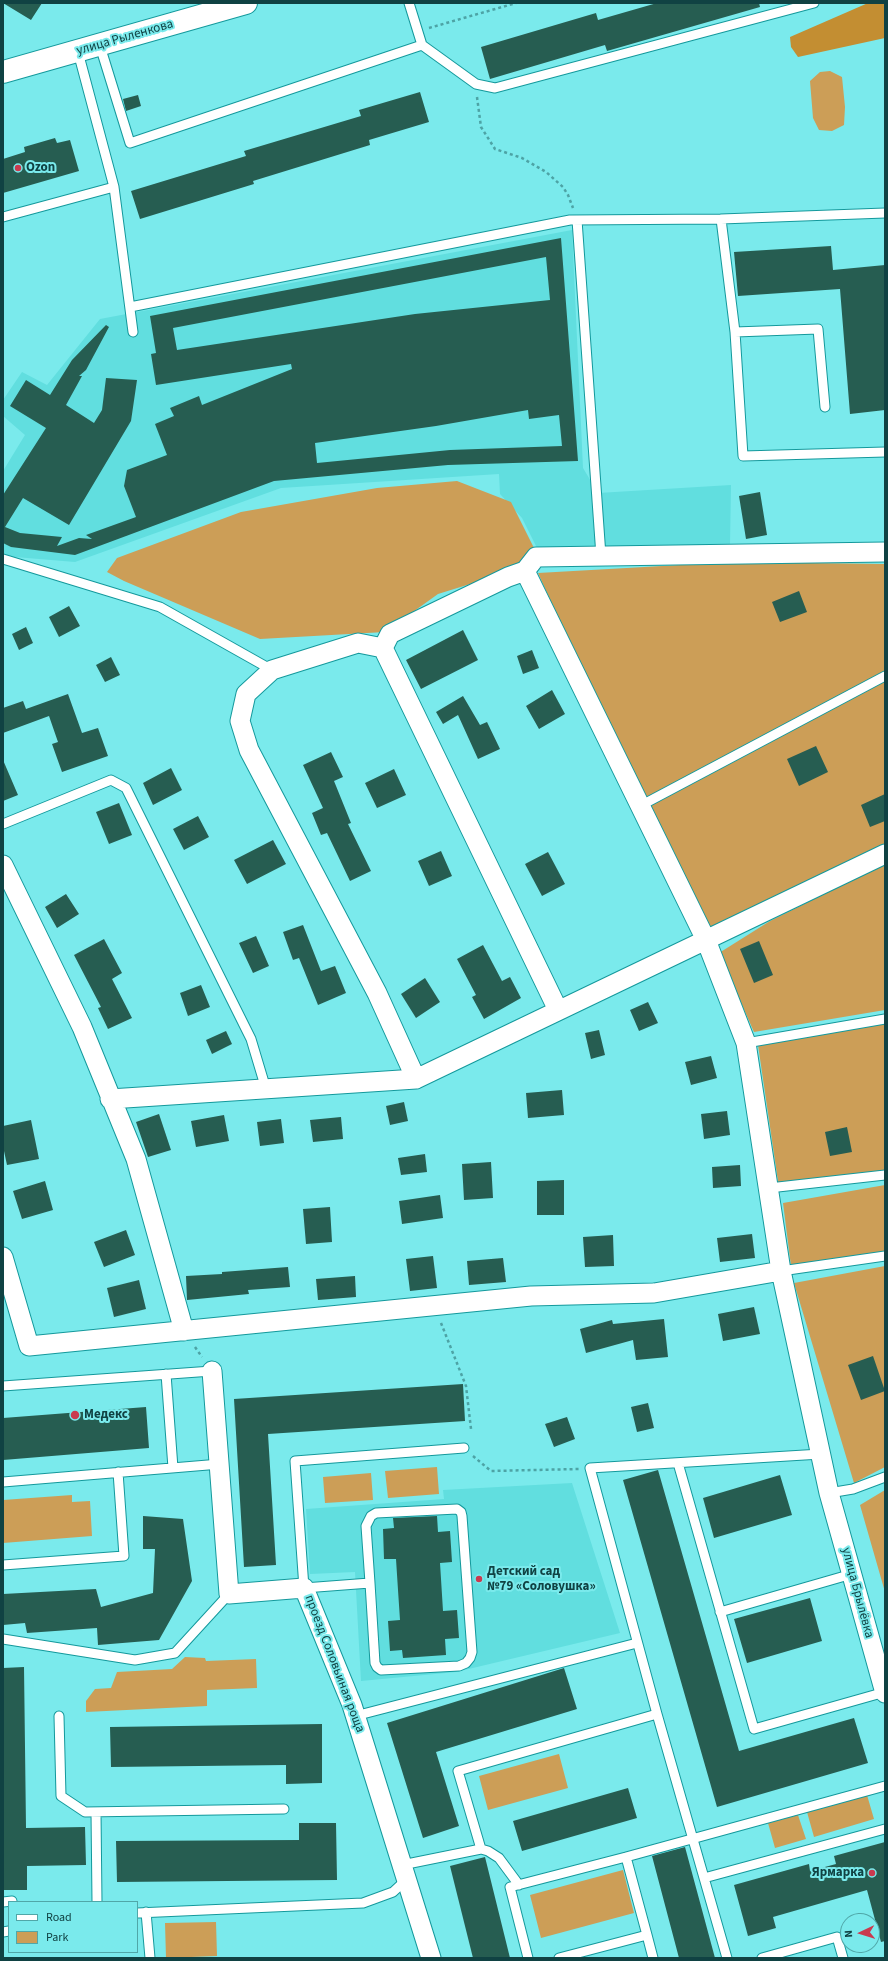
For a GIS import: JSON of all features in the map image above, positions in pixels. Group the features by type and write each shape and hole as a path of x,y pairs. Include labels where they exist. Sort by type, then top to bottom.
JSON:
{"street":[{"name":"улица Рыленкова","path":"3,72 100,46 246,3"},
{"path":"383,648 390,634 508,577 525,571 536,557 885,552"},
{"name":"улица Брылёвка","path":"525,571 706,940 746,1043 781,1271 829,1493 885,1692"},
{"path":"383,648 358,643 272,670 246,694 240,721 249,750 377,993 416,1079"},
{"path":"383,648 558,1010"},
{"path":"110,1099 416,1079 885,854"},
{"path":"3,865 82,1027 110,1099 136,1159 184,1331"},
{"path":"3,1257 28,1346 531,1296 654,1293 781,1271"},
{"path":"212,1370 229,1594"},
{"name":"проезд Соловьиная роща","path":"229,1594 304,1588 355,1716 431,1958"}],"lane":[{"path":"409,3 422,44 476,84 495,88 814,3"},
{"path":"100,46 130,143 422,44"},
{"path":"78,52 114,187 133,332"},
{"path":"3,217 114,187"},
{"path":"130,307 577,220 721,219 885,213"},
{"path":"721,219 736,332 743,456 885,452"},
{"path":"577,220 602,556"},
{"path":"736,332 818,329 825,407"},
{"path":"3,558 160,607 272,670"},
{"path":"640,806 885,676"},
{"path":"3,824 111,780 126,788 251,1040 266,1089"},
{"path":"746,1043 885,1019"},
{"path":"769,1188 885,1175"},
{"path":"781,1271 885,1256"},
{"path":"3,1386 212,1370"},
{"path":"166,1374 173,1468"},
{"path":"370,1583 304,1588 294,1461 464,1448"},
{"path":"727,1958 637,1643 590,1468 821,1454"},
{"path":"678,1463 754,1729 885,1692"},
{"path":"3,1482 220,1464"},
{"path":"3,1565 124,1556 118,1472"},
{"path":"829,1493 853,1489 885,1477"},
{"path":"457,1509 461,1512 462,1516 472,1652 470,1658 466,1663 459,1666 387,1670 377,1668 375,1663 370,1583 366,1526 371,1516 376,1513 457,1509"},
{"path":"720,1612 852,1574"},
{"path":"3,1639 135,1660 175,1653 229,1594"},
{"path":"355,1716 637,1643"},
{"path":"481,1849 458,1771 657,1714"},
{"path":"59,1716 61,1796 85,1812 284,1809"},
{"path":"528,1958 510,1888 885,1786"},
{"path":"96,1812 97,1901"},
{"path":"704,1878 885,1829"},
{"path":"150,1958 142,1912 363,1903 393,1892 404,1873 481,1849 488,1851 499,1858 519,1885"},
{"path":"626,1856 653,1958"},
{"path":"559,1958 647,1935"},
{"path":"762,1958 836,1936 843,1958"}],"path":[{"path":"418,31 516,3"},
{"path":"476,84 481,127 495,148 522,158 546,172 563,187 568,195 577,220"},
{"path":"434,1306 466,1386 471,1429"},
{"path":"184,1331 212,1370"},
{"path":"464,1448 491,1472 590,1468"}],"shaded area":[{"path":"868,3 885,3 885,38 798,57 791,47 790,37"},
{"path":"572,230 583,468 598,493 731,485 730,544 538,550 522,518 500,494 499,474 281,488 75,562 3,556 3,471 25,435 3,416 3,400 22,372 47,385 100,319"},
{"name":"Детский сад №79 «Соловушка»","path":"572,1483 620,1633 456,1672 361,1681 355,1572 310,1574 306,1509 444,1499 443,1490"}],"green space":[{"path":"830,71 842,77 845,107 844,125 832,131 819,130 813,118 810,81 820,72"},
{"path":"457,481 511,502 534,548 512,571 438,594 385,632 260,639 124,581 107,572 117,558 241,512 377,488"},
{"path":"733,562 885,564 885,848 713,939 637,792 538,573"},
{"path":"885,864 885,1010 754,1032 719,953 770,921"},
{"path":"885,1024 885,1171 779,1188 758,1045"},
{"path":"885,1185 885,1254 791,1266 783,1203"},
{"path":"885,1266 885,1467 854,1483 794,1283"},
{"path":"437,1467 439,1494 388,1498 385,1471"},
{"path":"371,1473 373,1500 325,1503 323,1477"},
{"path":"885,1490 885,1592 860,1505"},
{"path":"72,1495 72,1502 90,1501 92,1536 3,1543 3,1500"},
{"path":"185,1657 205,1658 206,1661 256,1659 257,1688 207,1690 207,1706 86,1712 86,1701 95,1689 111,1688 117,1672 172,1669"},
{"path":"559,1754 568,1788 488,1810 479,1776"},
{"path":"867,1795 874,1819 814,1837 807,1812"},
{"path":"798,1815 806,1839 775,1848 768,1823"},
{"path":"623,1870 634,1913 541,1938 530,1895"},
{"path":"216,1922 217,1956 166,1958 165,1923"}],"building":[{"path":"3,3 42,3 31,20"},
{"path":"657,3 759,3 760,7 607,51 605,45 490,79 481,47 596,13 598,20"},
{"path":"420,92 429,122 369,140 370,145 253,181 254,184 140,219 131,191 246,156 244,151 361,116 359,110"},
{"path":"138,95 141,106 126,111 123,99"},
{"path":"55,138 57,143 70,140 79,171 3,193 3,159 25,152 24,147"},
{"path":"561,238 578,461 448,465 274,481 75,555 11,547 3,543 3,495 46,428 10,406 26,380 50,395 72,360 106,325 109,327 86,370 79,376 82,376 66,405 94,423 102,410 106,378 137,380 131,421 69,525 23,498 5,527 20,533 62,537 57,546 79,538 92,539 86,535 136,517 124,486 127,470 167,455 155,424 174,416 170,408 199,396 202,405 292,369 291,364 156,385 151,354 156,353 150,316","holes":["546,257 550,300 415,314 177,350 173,328","528,410 529,419 559,415 562,446 450,450 317,463 315,443 436,426"]},
{"path":"831,246 833,270 885,265 885,410 850,414 840,289 738,296 734,252"},
{"path":"760,492 767,535 746,539 739,496"},
{"path":"799,591 807,612 780,622 772,602"},
{"path":"69,606 80,626 59,637 49,617"},
{"path":"26,627 33,643 19,650 12,634"},
{"path":"463,630 478,660 421,689 406,660"},
{"path":"532,650 539,668 523,674 517,656"},
{"path":"111,657 120,675 105,682 96,665"},
{"path":"552,690 565,714 539,729 526,706"},
{"path":"68,694 82,733 98,728 108,756 62,772 52,744 58,742 49,716 3,733 3,708 23,701 26,709"},
{"path":"463,696 480,725 487,722 500,749 478,759 458,715 443,724 436,712"},
{"path":"816,746 828,772 799,786 787,759"},
{"path":"331,752 343,777 334,781 351,823 348,824 371,871 350,881 327,833 321,835 312,813 323,808 303,765"},
{"path":"3,760 18,795 3,801"},
{"path":"171,768 182,790 153,805 143,783"},
{"path":"394,769 406,795 377,808 365,783"},
{"path":"885,794 885,821 870,827 861,805"},
{"path":"119,803 132,835 109,844 96,812"},
{"path":"198,816 209,837 184,850 173,829"},
{"path":"273,840 286,864 247,884 234,860"},
{"path":"441,851 452,876 429,886 418,861"},
{"path":"548,852 565,884 542,896 525,864"},
{"path":"66,894 79,914 57,928 45,907"},
{"path":"303,925 321,971 335,966 346,993 318,1005 299,958 293,960 283,932"},
{"path":"256,936 269,966 253,973 239,943"},
{"path":"104,939 122,973 112,979 132,1018 108,1029 98,1008 101,1007 74,955"},
{"path":"759,941 773,975 754,983 740,949"},
{"path":"483,945 502,981 510,977 521,998 484,1019 472,997 476,995 457,959"},
{"path":"425,978 440,1002 416,1018 401,994"},
{"path":"201,985 210,1007 188,1016 180,993"},
{"path":"648,1002 658,1023 639,1031 630,1010"},
{"path":"599,1030 605,1055 591,1059 585,1033"},
{"path":"226,1031 232,1044 212,1054 206,1040"},
{"path":"711,1056 717,1078 691,1085 685,1062"},
{"path":"562,1090 564,1115 528,1118 526,1093"},
{"path":"404,1102 408,1121 390,1125 386,1106"},
{"path":"727,1111 730,1135 704,1139 701,1114"},
{"path":"159,1114 171,1150 148,1157 136,1122"},
{"path":"224,1115 229,1141 196,1147 191,1121"},
{"path":"341,1117 343,1139 313,1142 310,1120"},
{"path":"281,1119 284,1143 260,1146 257,1122"},
{"path":"31,1120 39,1159 7,1165 4,1151 3,1152 3,1126"},
{"path":"847,1127 852,1152 830,1156 825,1132"},
{"path":"425,1154 427,1172 401,1175 398,1158"},
{"path":"491,1162 493,1198 464,1200 462,1164"},
{"path":"740,1165 741,1186 713,1188 712,1167"},
{"path":"564,1180 564,1215 537,1215 537,1181"},
{"path":"45,1181 53,1210 22,1219 13,1191"},
{"path":"440,1195 443,1218 402,1224 399,1201"},
{"path":"330,1207 332,1242 306,1244 303,1209"},
{"path":"126,1230 135,1255 104,1267 94,1242"},
{"path":"752,1234 755,1258 720,1262 717,1238"},
{"path":"613,1235 614,1266 585,1267 583,1237"},
{"path":"433,1256 437,1288 410,1291 406,1259"},
{"path":"503,1258 506,1282 469,1285 467,1261"},
{"path":"288,1267 290,1287 248,1290 249,1294 187,1300 186,1276"},
{"path":"355,1276 356,1297 318,1300 316,1279"},
{"path":"139,1280 146,1309 114,1317 107,1288"},
{"path":"754,1307 760,1334 723,1341 718,1314"},
{"path":"664,1319 668,1357 636,1360 633,1340 586,1353 580,1329 612,1320 613,1324"},
{"path":"873,1356 885,1391 861,1400 848,1365"},
{"path":"463,1384 465,1421 268,1434 276,1565 244,1567 234,1399"},
{"path":"648,1403 654,1428 637,1432 631,1407"},
{"path":"146,1407 149,1448 3,1460 3,1418"},
{"path":"567,1417 575,1439 554,1447 545,1424"},
{"path":"658,1470 739,1751 854,1718 868,1763 717,1807 623,1480"},
{"path":"780,1475 792,1515 714,1538 703,1498"},
{"path":"143,1516 183,1519 192,1581 159,1640 98,1645 97,1628 27,1633 25,1623 3,1625 3,1594 96,1589 101,1607 153,1593 155,1549 143,1549"},
{"path":"437,1516 438,1532 450,1531 452,1562 440,1563 443,1611 457,1610 459,1638 445,1639 446,1655 403,1658 402,1650 390,1651 388,1621 400,1620 396,1559 384,1559 383,1529 394,1528 393,1518"},
{"path":"810,1598 822,1641 747,1663 734,1619"},
{"path":"24,1667 26,1828 85,1827 86,1865 27,1866 27,1890 3,1890 3,1668"},
{"path":"564,1668 577,1709 436,1752 459,1826 423,1838 387,1723"},
{"path":"322,1724 322,1783 286,1784 286,1765 111,1767 110,1727"},
{"path":"628,1788 637,1818 522,1851 513,1821"},
{"path":"299,1823 336,1823 337,1880 117,1882 116,1841 299,1840"},
{"path":"885,1842 885,1941 881,1942 880,1938 880,1913 873,1913 867,1890 773,1917 776,1928 748,1936 734,1885 809,1864 810,1871 836,1864 834,1856"},
{"path":"685,1847 715,1958 679,1958 652,1856"},
{"path":"485,1857 510,1958 473,1958 450,1866"}],"place":[{"name":"Ozon","path":"18,168"},
{"name":"Медекс","path":"75,1415"},
{"name":"Детский сад №79 «Соловушка»","path":"479,1579"},
{"name":"Ярмарка","path":"872,1873"}]}
